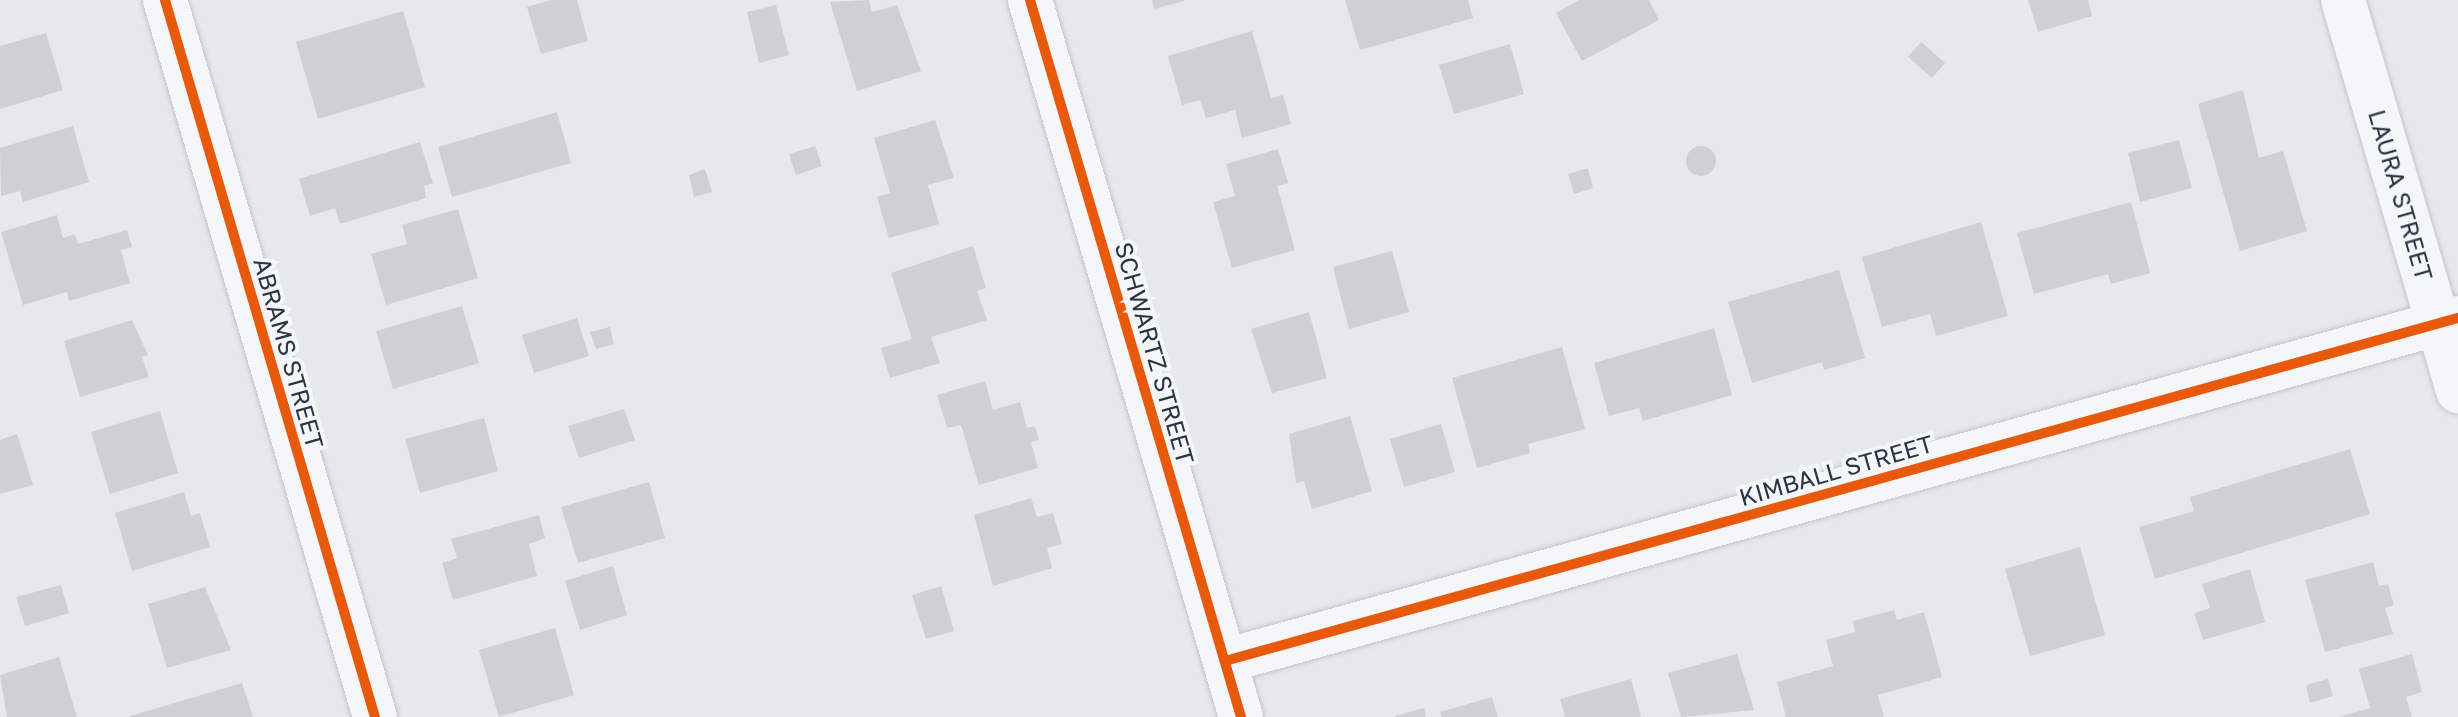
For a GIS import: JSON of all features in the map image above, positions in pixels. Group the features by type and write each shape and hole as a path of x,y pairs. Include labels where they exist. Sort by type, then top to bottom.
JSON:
{"street":[{"name":"ABRAMS STREET","path":"165,0 375,717"},
{"name":"SCHWARTZ STREET","path":"1030,0 1241,717"},
{"name":"LAURA STREET","path":"2343,0 2448,320 2458,391"},
{"name":"KIMBALL STREET","path":"1225,661 2448,320"}],"building":[{"path":"550,0 577,0 588,41 541,54 527,7"},
{"path":"869,0 872,12 897,5 921,71 857,91 830,2"},
{"path":"1152,0 1184,0 1184,1 1154,9"},
{"path":"1345,0 1468,0 1473,18 1360,50"},
{"path":"1579,0 1649,0 1659,20 1582,61 1556,13"},
{"path":"2028,0 2088,0 2092,16 2038,32"},
{"path":"776,5 789,55 759,63 747,12"},
{"path":"403,11 425,87 318,119 296,42"},
{"path":"1252,31 1271,98 1283,95 1291,124 1242,138 1235,110 1206,118 1200,100 1182,105 1168,56"},
{"path":"46,33 63,90 0,109 0,46"},
{"path":"1921,42 1945,63 1932,78 1908,57"},
{"path":"1510,44 1524,94 1454,114 1439,65"},
{"path":"2243,90 2259,158 2283,151 2307,231 2240,251 2198,104"},
{"path":"557,112 571,163 452,197 438,147"},
{"path":"935,120 954,178 928,185 939,224 889,238 877,197 890,193 874,138"},
{"path":"73,126 89,182 23,202 20,191 1,196 0,148"},
{"path":"2179,140 2192,188 2140,202 2128,153"},
{"path":"420,142 433,183 424,186 426,198 340,224 335,208 310,216 299,179"},
{"path":"815,146 822,166 796,175 789,154"},
{"path":"1701,146 1712,150 1716,161 1712,172 1701,176 1690,172 1686,161 1690,150"},
{"path":"1278,149 1288,183 1277,186 1295,250 1232,268 1213,202 1235,196 1226,164"},
{"path":"1588,168 1593,188 1574,194 1568,174"},
{"path":"705,169 712,192 694,197 689,175"},
{"path":"2131,202 2150,273 2111,284 2108,274 2034,294 2017,233"},
{"path":"458,209 478,278 386,305 371,254 407,244 402,225"},
{"path":"57,215 63,238 75,234 78,244 127,230 132,247 121,250 130,283 69,301 67,292 23,305 1,232"},
{"path":"1981,222 2008,316 1936,336 1930,314 1882,327 1862,257"},
{"path":"973,246 986,288 977,291 987,320 931,337 940,363 890,378 881,348 912,339 891,273"},
{"path":"1392,251 1409,312 1349,329 1333,267"},
{"path":"1839,270 1865,358 1824,370 1822,362 1752,383 1728,302"},
{"path":"462,306 479,363 393,389 376,331"},
{"path":"1309,312 1327,378 1272,393 1251,329"},
{"path":"577,318 589,356 534,373 522,335"},
{"path":"132,320 148,355 142,357 149,377 80,397 64,341"},
{"path":"610,327 614,344 596,349 590,332"},
{"path":"1714,328 1732,395 1643,421 1639,408 1609,416 1594,363"},
{"path":"1562,347 1585,429 1528,444 1530,453 1477,468 1452,378"},
{"path":"985,381 993,410 1020,402 1027,428 1035,426 1039,440 1031,442 1038,468 979,485 961,425 947,428 937,395"},
{"path":"624,409 635,440 579,458 568,426"},
{"path":"160,411 178,473 110,494 91,432"},
{"path":"1350,416 1372,491 1312,509 1304,481 1296,483 1289,434"},
{"path":"484,418 498,471 420,493 405,439"},
{"path":"1441,424 1455,472 1404,487 1390,439"},
{"path":"17,434 33,485 0,494 0,440"},
{"path":"2350,449 2370,514 2155,579 2139,527 2194,511 2190,497"},
{"path":"649,482 665,538 578,563 561,507"},
{"path":"184,492 191,516 200,513 210,547 132,571 115,513"},
{"path":"1031,498 1037,517 1053,513 1062,544 1047,548 1052,568 993,586 974,515"},
{"path":"539,515 545,538 529,544 537,576 453,600 442,563 457,558 451,539"},
{"path":"2080,547 2105,635 2030,656 2005,569"},
{"path":"2373,562 2379,586 2388,584 2394,605 2385,608 2393,634 2325,652 2305,580"},
{"path":"613,566 627,615 580,630 565,581"},
{"path":"2250,569 2265,622 2203,640 2194,613 2210,608 2202,584"},
{"path":"61,585 69,613 25,626 16,597"},
{"path":"941,586 954,631 926,639 912,595"},
{"path":"205,587 231,650 167,668 148,604"},
{"path":"1894,610 1897,620 1924,612 1942,677 1878,695 1884,717 1786,717 1777,682 1833,666 1826,640 1855,632 1853,621"},
{"path":"555,628 574,695 499,717 479,650"},
{"path":"1737,654 1754,710 1681,717 1668,673"},
{"path":"2412,654 2422,692 2406,697 2412,717 2339,717 2370,708 2359,669"},
{"path":"59,657 77,717 7,717 0,675"},
{"path":"1631,679 1641,717 1565,717 1560,699"},
{"path":"2328,679 2333,696 2310,703 2306,685"},
{"path":"242,683 253,717 130,717 130,716"},
{"path":"1492,697 1498,717 1442,717 1440,712"},
{"path":"1424,708 1426,717 1395,717 1395,716"}],"cycle path":[{"path":"165,0 375,717"},
{"path":"1030,0 1241,717"},
{"path":"1225,661 2458,318"}]}
